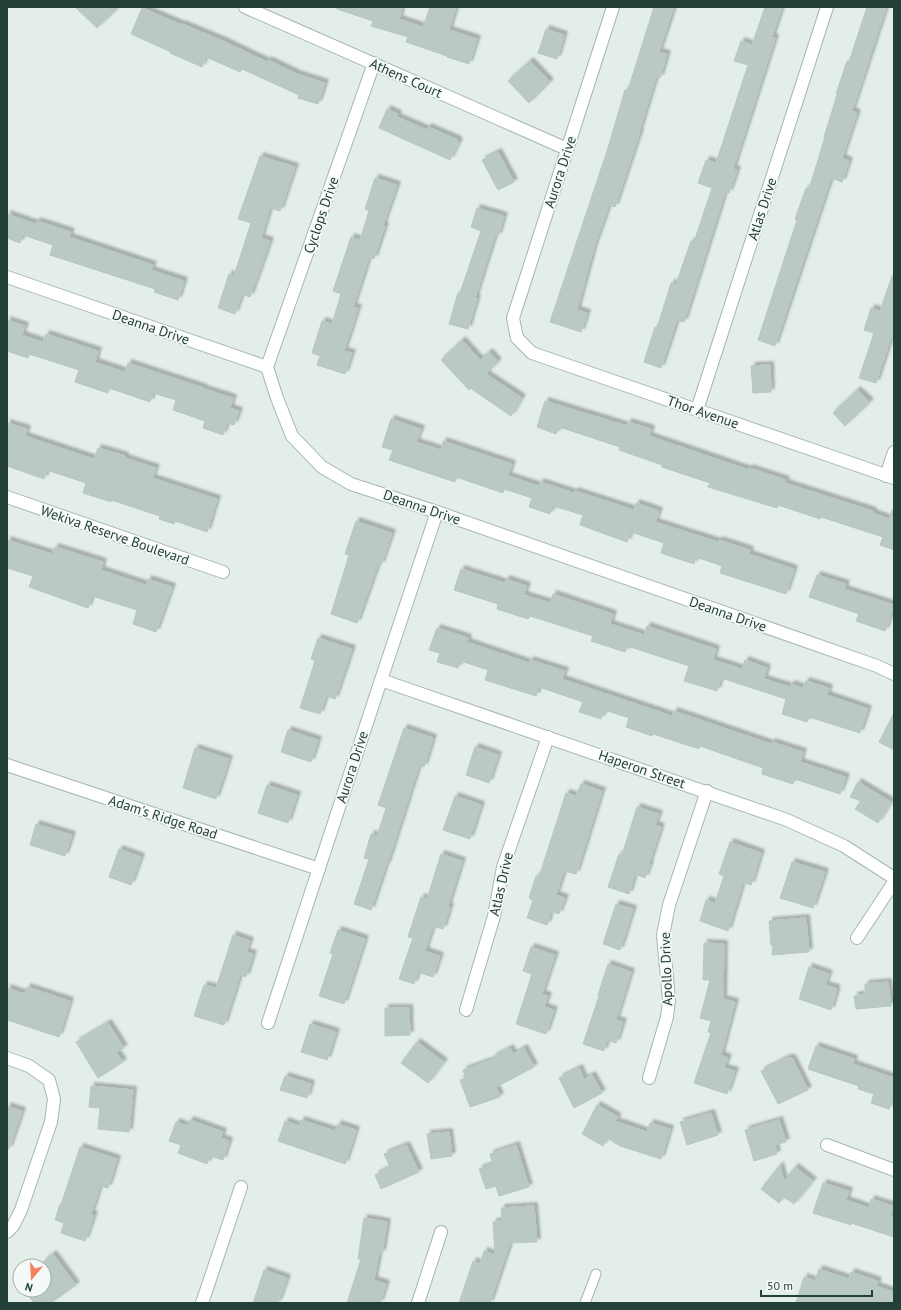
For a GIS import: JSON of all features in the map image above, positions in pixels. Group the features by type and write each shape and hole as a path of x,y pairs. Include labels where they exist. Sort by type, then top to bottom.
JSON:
{"street":[{"name":"Athens Court","path":"245,7 567,149"},
{"name":"Aurora Drive","path":"517,338 513,318 613,7"},
{"name":"Atlas Drive","path":"697,410 826,7"},
{"name":"Cyclops Drive","path":"267,366 374,63"},
{"name":"Deanna Drive","path":"7,278 267,366 277,398 292,436 322,467 351,484 437,512 877,666 894,674"},
{"name":"Thor Avenue","path":"517,338 532,353 890,477"},
{"path":"890,477 894,452"},
{"name":"Wekiva Reserve Boulevard","path":"7,497 223,572"},
{"name":"Aurora Drive","path":"268,1023 437,512"},
{"name":"Haperon Street","path":"381,680 787,820 844,846 894,878"},
{"name":"Atlas Drive","path":"466,1010 494,916 503,866 548,737"},
{"name":"Adam's Ridge Road","path":"7,765 319,869"},
{"name":"Apollo Drive","path":"649,1078 667,1017 669,1000 663,935 669,905 707,792"},
{"path":"857,938 894,882"},
{"path":"7,1058 30,1066 49,1080 54,1099 51,1122 21,1210 13,1226 7,1232"},
{"path":"826,1145 894,1170"},
{"path":"202,1303 241,1187"},
{"path":"418,1303 441,1232"}],"lane":[{"path":"585,1303 596,1274"}],"building":[{"path":"75,7 119,7 97,28"},
{"path":"337,7 402,7 399,19 423,27 430,7 456,7 449,30 477,39 469,64 406,42 408,37 371,26 373,21 337,9"},
{"path":"654,7 674,7 659,52 667,54 660,78 656,77 640,132 615,207 609,205 594,247 577,310 587,313 581,332 550,322 607,151 625,90 628,90"},
{"path":"765,7 782,7 772,37 775,38 733,169 737,170 729,193 725,192 684,322 677,320 661,368 644,362 655,327 657,328 671,283 676,284 691,241 694,242 712,188 698,183 706,160 716,163 748,65 734,61 741,41 752,45"},
{"path":"867,7 886,7 852,111 857,113 842,158 849,161 842,182 831,178 775,346 758,340 797,220 795,219 806,188 809,189 837,95 836,94 847,61 849,62"},
{"path":"142,8 223,41 267,62 268,60 297,74 325,83 318,104 298,98 299,95 242,69 240,72 206,57 202,67 131,34"},
{"path":"546,29 564,35 557,59 538,53"},
{"path":"530,61 550,82 529,103 508,81"},
{"path":"387,109 398,114 397,117 427,130 428,127 458,140 457,141 459,142 450,160 379,128"},
{"path":"498,152 514,182 498,190 482,160"},
{"path":"260,156 295,167 280,211 270,208 261,238 270,241 250,297 242,294 235,314 218,308 229,274 234,276 251,223 238,219"},
{"path":"375,178 397,185 383,225 385,226 374,259 369,257 353,307 358,308 344,351 352,353 345,374 317,365 320,356 312,353 322,321 332,324 341,294 333,291 351,237 360,240 369,211 365,209"},
{"path":"477,208 504,216 498,236 495,235 475,298 477,298 468,329 449,324 458,293 460,293 481,231 471,227"},
{"path":"7,214 36,224 37,221 71,232 69,237 153,265 151,270 184,281 178,300 154,292 155,289 50,255 53,245 23,235 20,243 7,238"},
{"path":"892,276 894,276 894,339 891,338 876,383 859,378 874,333 864,330 871,308 880,311"},
{"path":"7,320 25,326 22,335 43,342 46,334 98,351 95,362 125,372 128,363 233,398 230,408 239,411 234,425 227,423 223,435 203,428 205,421 173,410 176,400 153,393 150,402 109,388 108,393 75,382 79,370 29,354 28,358 7,351"},
{"path":"462,340 480,360 489,352 498,362 486,374 522,398 511,416 470,388 469,390 441,360"},
{"path":"770,365 771,392 753,393 751,366"},
{"path":"857,390 870,402 845,426 833,413"},
{"path":"545,401 627,426 628,422 651,429 649,436 749,470 749,468 786,480 785,483 873,511 873,513 889,519 892,510 894,510 894,550 880,545 883,537 821,517 820,519 778,505 777,508 708,487 710,483 662,467 662,465 619,450 620,447 559,427 556,434 537,427"},
{"path":"391,419 421,429 416,442 441,450 443,441 512,464 508,476 539,486 540,482 574,493 575,491 634,510 636,503 659,511 655,522 718,542 719,540 750,550 749,554 794,569 786,594 720,573 722,566 696,557 694,564 661,553 664,543 631,532 627,542 580,525 583,515 553,506 550,514 529,507 532,498 504,489 503,493 456,477 455,482 389,460 393,450 382,447"},
{"path":"7,423 27,429 25,436 94,459 98,448 125,456 125,458 156,468 152,478 217,499 207,532 175,521 174,524 159,519 160,516 111,500 111,502 83,493 86,483 47,470 44,479 7,466"},
{"path":"356,521 392,533 381,565 378,564 357,623 331,614 349,555 345,554"},
{"path":"7,540 52,554 55,547 103,562 101,570 146,585 148,579 172,587 156,632 133,624 137,610 92,596 88,608 29,587 33,576 7,568"},
{"path":"461,569 505,583 506,579 527,586 524,595 550,603 553,594 613,614 610,624 644,635 647,626 716,649 713,660 742,669 745,660 767,668 764,679 790,687 791,684 803,688 806,681 829,688 827,695 868,709 860,733 809,717 807,722 782,714 786,699 721,678 717,691 684,681 689,666 627,646 625,652 591,641 593,636 530,616 528,619 497,609 498,604 454,590"},
{"path":"817,575 846,584 844,589 894,605 885,631 856,621 859,614 809,597"},
{"path":"437,628 468,638 467,642 529,663 530,660 565,671 562,679 672,716 674,711 771,744 772,742 803,752 800,762 846,777 840,794 795,779 793,784 762,774 763,768 700,746 699,749 626,727 629,718 605,710 601,719 579,712 583,702 539,687 536,696 485,680 488,670 461,661 458,668 437,662 440,653 429,650"},
{"path":"318,638 352,649 335,699 326,696 320,714 300,708 315,661 311,659"},
{"path":"894,713 894,750 879,742"},
{"path":"404,728 433,738 424,767 419,765 371,910 354,904 369,859 364,858 371,834 377,836 386,808 378,805"},
{"path":"288,730 318,740 311,762 281,752"},
{"path":"475,747 498,755 489,783 466,775"},
{"path":"195,748 229,759 216,799 183,788"},
{"path":"858,782 891,802 878,823 855,809 861,801 850,797"},
{"path":"581,784 602,791 576,874 564,871 556,895 565,898 559,914 551,911 547,925 527,918 533,900 529,898 536,876 539,877 566,793 576,796"},
{"path":"267,785 297,795 288,823 258,813"},
{"path":"455,796 481,805 470,839 443,830"},
{"path":"637,807 659,814 655,825 661,827 645,878 635,874 629,894 608,887 619,854 622,855"},
{"path":"36,824 72,835 65,856 30,845"},
{"path":"730,842 761,853 751,885 743,882 728,931 700,921 706,900 715,903 724,876 719,874"},
{"path":"119,849 141,857 131,885 109,877"},
{"path":"441,854 462,861 448,906 450,907 443,929 433,926 425,951 440,956 433,977 418,972 414,984 399,979 413,938 408,937 421,897 427,899"},
{"path":"792,862 825,872 813,908 780,898"},
{"path":"616,904 633,909 620,950 603,944"},
{"path":"806,918 809,952 772,955 773,945 771,945 769,921"},
{"path":"338,930 365,939 344,1004 319,996 333,954 330,953"},
{"path":"233,935 250,941 246,952 253,954 246,977 240,975 224,1025 194,1016 204,985 216,988"},
{"path":"704,943 724,944 723,999 735,1002 721,1055 728,1058 724,1068 735,1071 727,1094 694,1083 711,1033 708,1032 711,1021 700,1018 710,980 703,980"},
{"path":"531,947 555,955 542,994 548,996 544,1007 554,1010 546,1034 516,1024 532,974 523,971"},
{"path":"608,964 631,972 616,1020 623,1022 616,1043 607,1040 604,1051 583,1044"},
{"path":"809,967 829,974 825,985 836,988 831,1010 799,999"},
{"path":"888,982 891,1006 856,1009 854,996 865,994 865,984"},
{"path":"27,987 70,1001 59,1037 7,1020 7,988 25,994"},
{"path":"385,1008 409,1008 410,1035 385,1036"},
{"path":"108,1023 124,1048 116,1052 123,1062 98,1078 76,1042"},
{"path":"310,1024 336,1032 327,1060 301,1052"},
{"path":"417,1042 444,1062 428,1083 401,1063"},
{"path":"816,1046 854,1059 853,1064 894,1078 894,1095 889,1109 871,1103 874,1094 858,1089 859,1086 808,1069"},
{"path":"510,1048 513,1054 524,1048 534,1067 496,1087 500,1097 470,1107 460,1080 466,1078 463,1070 494,1059 493,1057"},
{"path":"787,1058 792,1058 808,1090 778,1104 761,1071"},
{"path":"579,1068 584,1079 592,1075 602,1093 574,1108 559,1078"},
{"path":"285,1076 311,1084 307,1098 280,1090"},
{"path":"91,1086 133,1090 129,1132 98,1129 100,1108 89,1107"},
{"path":"597,1105 618,1117 615,1121 647,1132 650,1123 670,1129 661,1159 620,1146 607,1138 603,1146 582,1134"},
{"path":"7,1106 22,1111 9,1149 7,1149"},
{"path":"711,1113 718,1135 687,1145 680,1122"},
{"path":"190,1120 223,1132 221,1138 229,1141 223,1160 210,1156 207,1164 178,1153 181,1145 169,1141 176,1122 187,1126"},
{"path":"301,1120 335,1131 338,1124 356,1130 345,1164 278,1141 285,1121 299,1126"},
{"path":"779,1120 786,1142 775,1145 777,1154 754,1161 745,1130"},
{"path":"449,1132 452,1156 431,1159 427,1134"},
{"path":"406,1145 419,1172 381,1189 375,1175 390,1167 384,1154"},
{"path":"516,1145 529,1187 499,1196 496,1186 486,1189 479,1169 493,1164 490,1154"},
{"path":"80,1147 117,1159 108,1188 100,1186 91,1214 94,1215 85,1241 61,1233 64,1223 55,1220"},
{"path":"780,1165 784,1181 795,1167 813,1181 794,1204 784,1197 779,1203 761,1189"},
{"path":"823,1183 849,1191 846,1200 869,1208 871,1199 893,1206 890,1216 894,1217 894,1237 851,1223 851,1225 813,1213"},
{"path":"534,1206 537,1242 510,1243 490,1303 459,1303 473,1261 480,1264 484,1251 495,1255 493,1222 502,1221 501,1208"},
{"path":"364,1218 387,1222 382,1253 379,1253 374,1280 386,1284 380,1303 347,1303 361,1259 358,1259"},
{"path":"53,1254 76,1285 51,1303 34,1303 30,1298 52,1298 52,1258 48,1258"},
{"path":"819,1269 849,1279 851,1272 878,1281 876,1286 894,1292 894,1303 796,1303 804,1277 815,1281"},
{"path":"264,1270 287,1278 278,1303 253,1303"}]}
